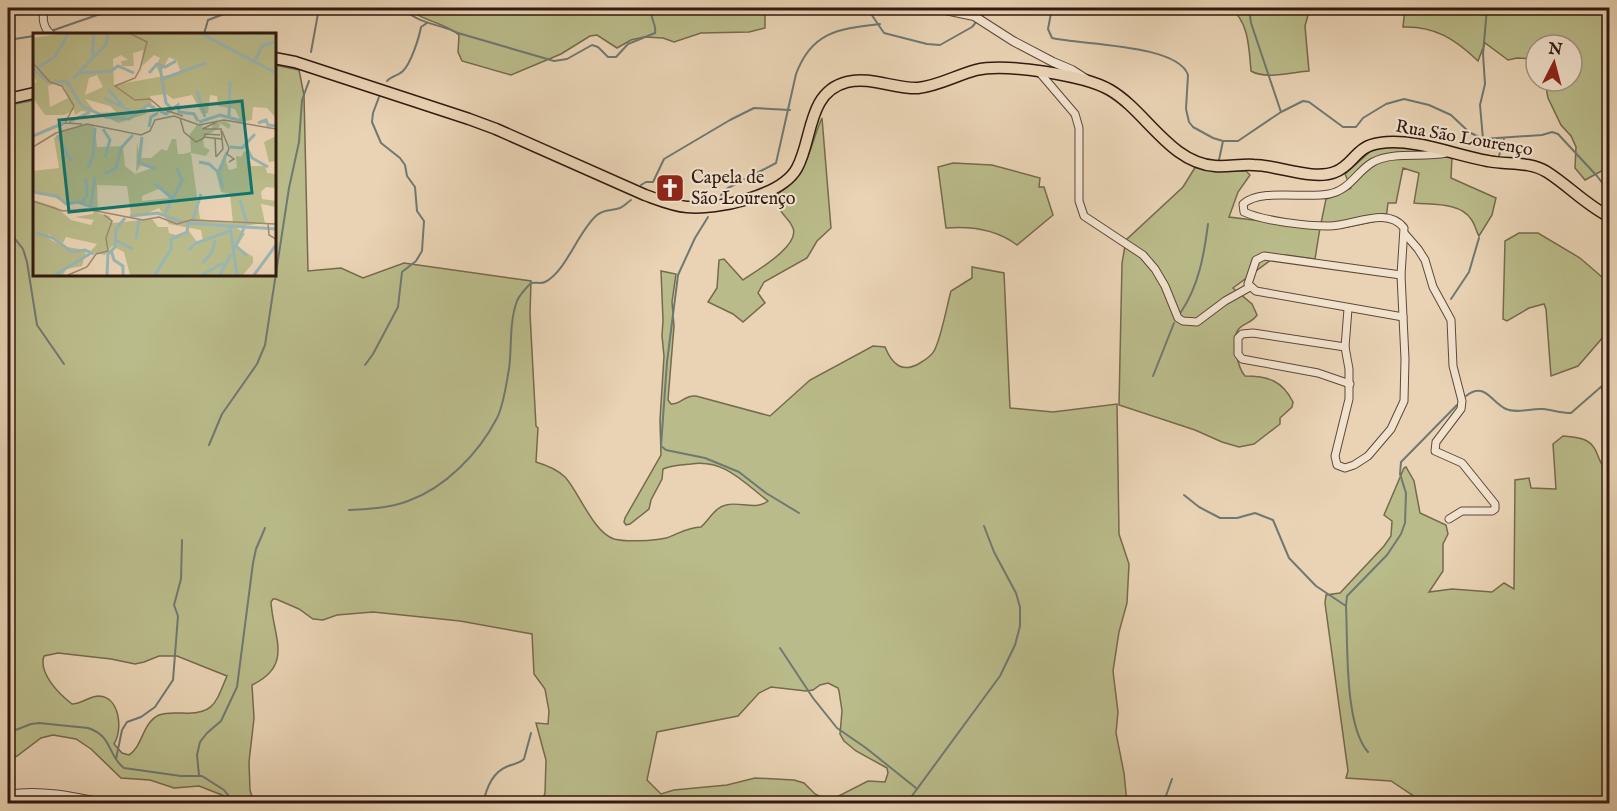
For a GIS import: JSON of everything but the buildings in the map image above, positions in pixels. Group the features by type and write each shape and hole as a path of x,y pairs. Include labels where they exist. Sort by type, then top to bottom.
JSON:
{"main road":[{"name":"Rua São Lourenço","path":"276,58 296,62 469,119 645,195 663,202 689,207 705,207 760,196 774,190 788,179 797,169 820,101 837,86 849,81 863,81 919,88 989,68 1003,68 1087,80 1102,85 1126,100 1178,151 1201,163 1214,166 1256,165 1295,172 1328,174 1341,169 1360,150 1378,143 1392,142 1451,152 1491,162 1520,163 1537,168 1547,172 1594,209 1610,217"},
{"path":"8,99 33,93"}],"street":[{"path":"46,8 44,26 50,33"},
{"path":"936,8 974,16 1087,80"},
{"path":"1040,73 1075,114 1079,128 1079,201 1084,216 1143,255 1165,286 1178,318 1183,321 1197,322 1225,301 1250,287"},
{"path":"1348,309 1346,347 1350,384 1349,399 1335,453 1336,461 1341,467 1349,467 1368,456 1391,429 1405,393 1401,275 1404,228 1400,222 1382,217 1325,226 1272,220 1248,214 1242,207 1245,201 1272,195 1330,194 1344,189 1374,162 1388,157 1451,152"},
{"path":"1404,234 1425,260 1433,287 1451,320 1453,366 1462,405 1436,442 1436,452 1462,463 1495,504 1492,511 1468,510 1455,514 1449,519"},
{"path":"1401,275 1264,256 1256,260 1248,284 1256,291 1403,317"},
{"path":"1346,347 1253,333 1242,334 1238,338 1238,354 1245,360 1318,373 1350,384"},
{"path":"8,795 50,794 107,804"},
{"path":"130,804 148,801 159,804"}],"green space":[{"path":"406,8 765,8 765,28 749,32 701,33 674,42 663,38 644,37 631,40 617,48 597,35 590,36 561,54 511,75 462,61 458,52 459,35"},
{"path":"1230,8 1310,8 1305,26 1309,71 1264,75 1251,71 1244,28 1241,20"},
{"path":"1405,8 1609,8 1609,167 1585,180 1575,168 1576,147 1571,136 1561,125 1548,98 1547,93 1584,93 1584,33 1524,33 1524,58 1508,60 1485,43 1478,61 1444,35 1425,29 1403,27"},
{"path":"276,65 299,70 304,95 308,271 341,268 363,278 404,263 531,281 530,314 536,426 538,428 536,462 565,477 599,528 606,535 619,540 666,538 687,529 701,527 722,506 737,504 753,506 768,501 723,468 703,463 677,465 663,469 662,479 649,509 630,524 626,525 624,522 661,455 660,420 664,356 661,271 676,274 672,302 674,326 668,400 671,404 696,396 770,416 810,380 873,346 885,347 898,366 908,368 920,363 932,354 937,346 951,291 972,278 972,267 1004,273 1010,408 1053,412 1117,404 1119,534 1129,564 1127,603 1119,632 1113,671 1118,712 1116,733 1127,803 541,803 545,793 546,760 536,723 548,724 549,711 545,689 534,674 532,634 460,621 373,612 337,615 323,620 313,619 299,609 276,599 271,602 277,638 277,659 273,669 252,685 254,718 249,762 250,790 254,803 228,803 222,795 199,786 174,788 150,780 121,778 91,749 76,739 53,735 41,738 17,756 8,759 8,217 10,206 8,103 33,99 33,276 276,276","holes":["58,653 135,664 159,656 177,656 227,676 213,705 202,712 159,715 149,723 134,751 129,755 122,753 114,744 119,723 118,715 111,702 99,696 72,704 51,683 43,663 44,656","828,683 838,688 842,711 840,734 844,741 856,751 887,768 885,782 868,781 829,801 815,794 804,783 794,780 755,778 727,785 674,790 661,794 647,780 657,732 738,716 759,693 771,687 806,691"]},
{"path":"822,118 831,228 817,241 807,258 764,282 758,293 765,303 743,322 733,314 708,302 717,288 719,260 724,259 743,280 776,257 790,242 793,228 779,207 778,194 797,177 807,160"},
{"path":"1390,146 1412,147 1452,157 1451,178 1496,198 1492,215 1479,236 1474,223 1460,210 1445,205 1414,203 1419,173 1403,168 1396,203 1388,203 1386,219 1342,228 1320,228 1326,199 1351,188 1345,174 1372,150"},
{"path":"953,163 992,165 1040,178 1039,187 1044,187 1053,215 1017,245 992,232 946,228 938,167"},
{"path":"1196,166 1213,171 1246,171 1250,175 1238,192 1229,217 1320,228 1315,259 1286,255 1271,260 1233,288 1252,304 1257,315 1240,328 1236,335 1236,354 1242,372 1245,376 1267,378 1279,384 1293,402 1292,407 1280,418 1280,424 1254,444 1239,447 1119,405 1122,263 1126,240 1183,187"},
{"path":"1519,233 1538,233 1580,258 1609,283 1609,325 1604,336 1578,366 1551,376 1544,304 1529,308 1507,321 1503,319 1505,241"},
{"path":"1563,436 1581,439 1591,444 1602,464 1609,471 1609,803 1421,803 1391,781 1346,778 1348,771 1325,603 1326,595 1340,593 1391,536 1392,521 1384,515 1404,468 1406,467 1414,481 1420,513 1446,525 1448,534 1443,544 1443,571 1429,592 1452,589 1492,592 1504,583 1514,589 1515,480 1529,478 1531,488 1556,489 1553,444"}],"waterway":[{"path":"51,31 103,13 125,12 132,8"},
{"path":"204,33 208,20 224,14 224,8"},
{"path":"311,52 319,8"},
{"path":"403,8 408,13 429,23 554,61 567,59 592,45 598,47 608,57 616,57 628,44 655,33 651,8"},
{"path":"867,8 884,33 927,44 940,45 972,27 977,21"},
{"path":"981,17 989,8"},
{"path":"1052,8 1048,29 1052,38 1148,52 1167,57 1180,65 1188,75 1186,109 1189,122 1193,127 1213,138 1238,141 1281,112 1303,101 1309,102 1343,127 1356,127 1363,118 1386,104 1404,99 1429,105 1451,115 1469,132 1483,139 1542,135 1552,132 1558,134 1610,193"},
{"path":"1249,8 1251,23 1281,112"},
{"path":"1483,139 1480,105 1485,84 1483,54 1487,8"},
{"path":"387,81 401,73 406,67 421,27 427,23"},
{"path":"721,195 728,188 776,163 796,74 810,49 819,41 840,31 880,24"},
{"path":"8,40 33,36"},
{"path":"276,273 289,188 299,142 302,100 309,81"},
{"path":"365,365 398,307 402,272 416,261 422,251 424,221 417,211 415,187 407,176 405,165 381,143 372,122 379,97"},
{"path":"8,105 33,100"},
{"path":"641,185 653,182 664,159 730,120 754,108 790,110"},
{"path":"1499,156 1504,138"},
{"path":"1219,160 1223,141"},
{"path":"349,510 394,505 422,495 448,478 471,456 490,431 501,407 509,369 513,318 520,296 531,283 543,283 559,270 597,215 620,208 631,200"},
{"path":"708,217 695,238 678,275 667,362 661,446 666,450 705,458 739,472 766,493 799,513"},
{"path":"1181,312 1196,280 1208,224"},
{"path":"8,230 23,249 27,262 37,325 64,364"},
{"path":"1451,299 1469,272 1479,238"},
{"path":"209,445 222,414 257,364 265,345 276,276"},
{"path":"1153,376 1174,323"},
{"path":"1466,396 1478,391 1488,394 1501,406 1510,410 1543,409 1571,413 1610,379"},
{"path":"1602,388 1610,423"},
{"path":"1368,752 1360,739 1351,704 1347,596 1387,555 1401,534 1405,523 1406,493 1400,474 1401,462 1457,405"},
{"path":"1184,495 1199,507 1220,518 1237,518 1255,513 1273,520 1289,558 1316,586 1346,606"},
{"path":"906,804 1000,676 1015,645 1020,626 1020,607 1016,593 994,552 984,526"},
{"path":"199,775 197,755 200,742 221,721 237,687 253,563 265,528"},
{"path":"116,759 122,730 127,722 141,717 155,707 173,680 178,616 174,605 181,579 182,540"},
{"path":"780,648 813,698 837,728 916,788"},
{"path":"8,733 39,723 88,728 102,736 124,768 181,776 202,776 224,790 235,804"},
{"path":"483,804 493,777 506,767 524,759 531,733"},
{"path":"1163,804 1172,779"}],"place":[{"name":"Capela de São Lourenço","path":"670,188"}]}
